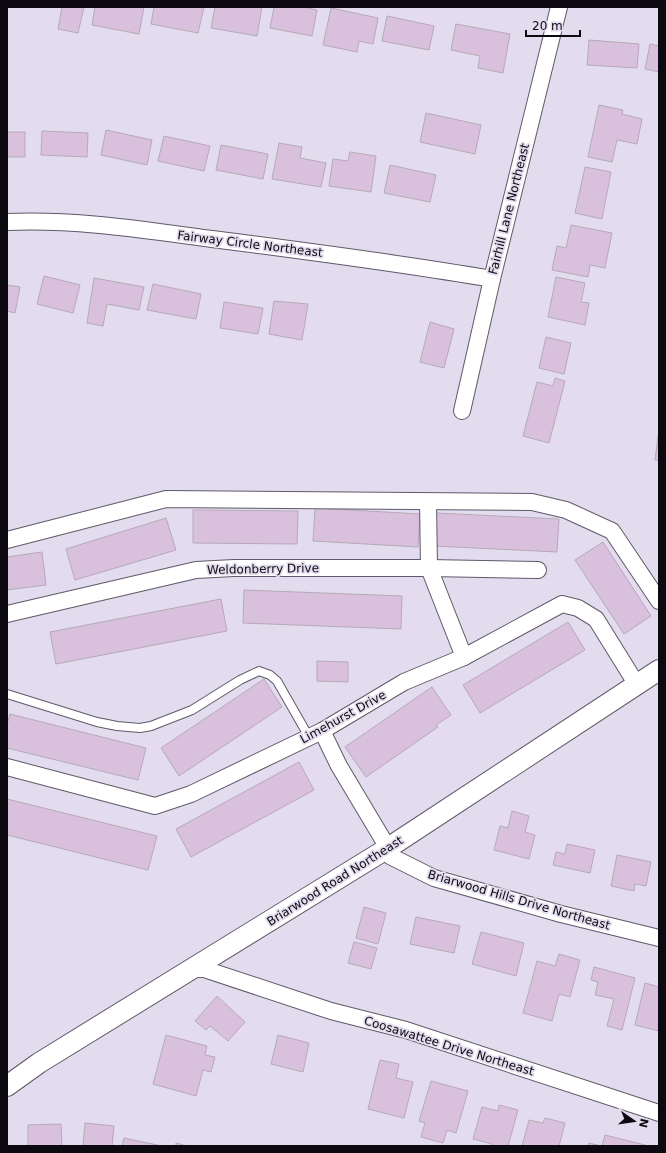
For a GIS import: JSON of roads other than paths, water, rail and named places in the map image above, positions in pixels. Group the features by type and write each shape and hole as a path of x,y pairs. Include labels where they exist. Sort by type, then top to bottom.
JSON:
{"street":[{"name":"Fairhill Lane Northeast","path":"462,411 492,279 559,7"},
{"name":"Fairway Circle Northeast","path":"7,222 28,221 103,225 386,261 492,279"},
{"path":"7,540 166,498 532,502 566,510 612,531 659,601"},
{"path":"428,502 428,568 464,657"},
{"name":"Weldonberry Drive","path":"7,614 196,570 234,568 428,568 538,570"},
{"name":"Limehurst Drive","path":"7,767 155,806 192,794 315,734 404,682 464,657 562,604 578,608 596,619 637,685"},
{"name":"Briarwood Road Northeast","path":"7,1086 39,1063 388,848 659,670"},
{"name":"Briarwood Hills Drive Northeast","path":"315,734 339,766 388,848 390,856 434,878 561,914 659,938"},
{"name":"Coosawattee Drive Northeast","path":"192,969 204,969 332,1011 406,1030 659,1113"}],"lane":[{"path":"7,694 97,722 140,728 151,726 192,710 240,680 259,671 265,672 277,680 315,734"}]}
